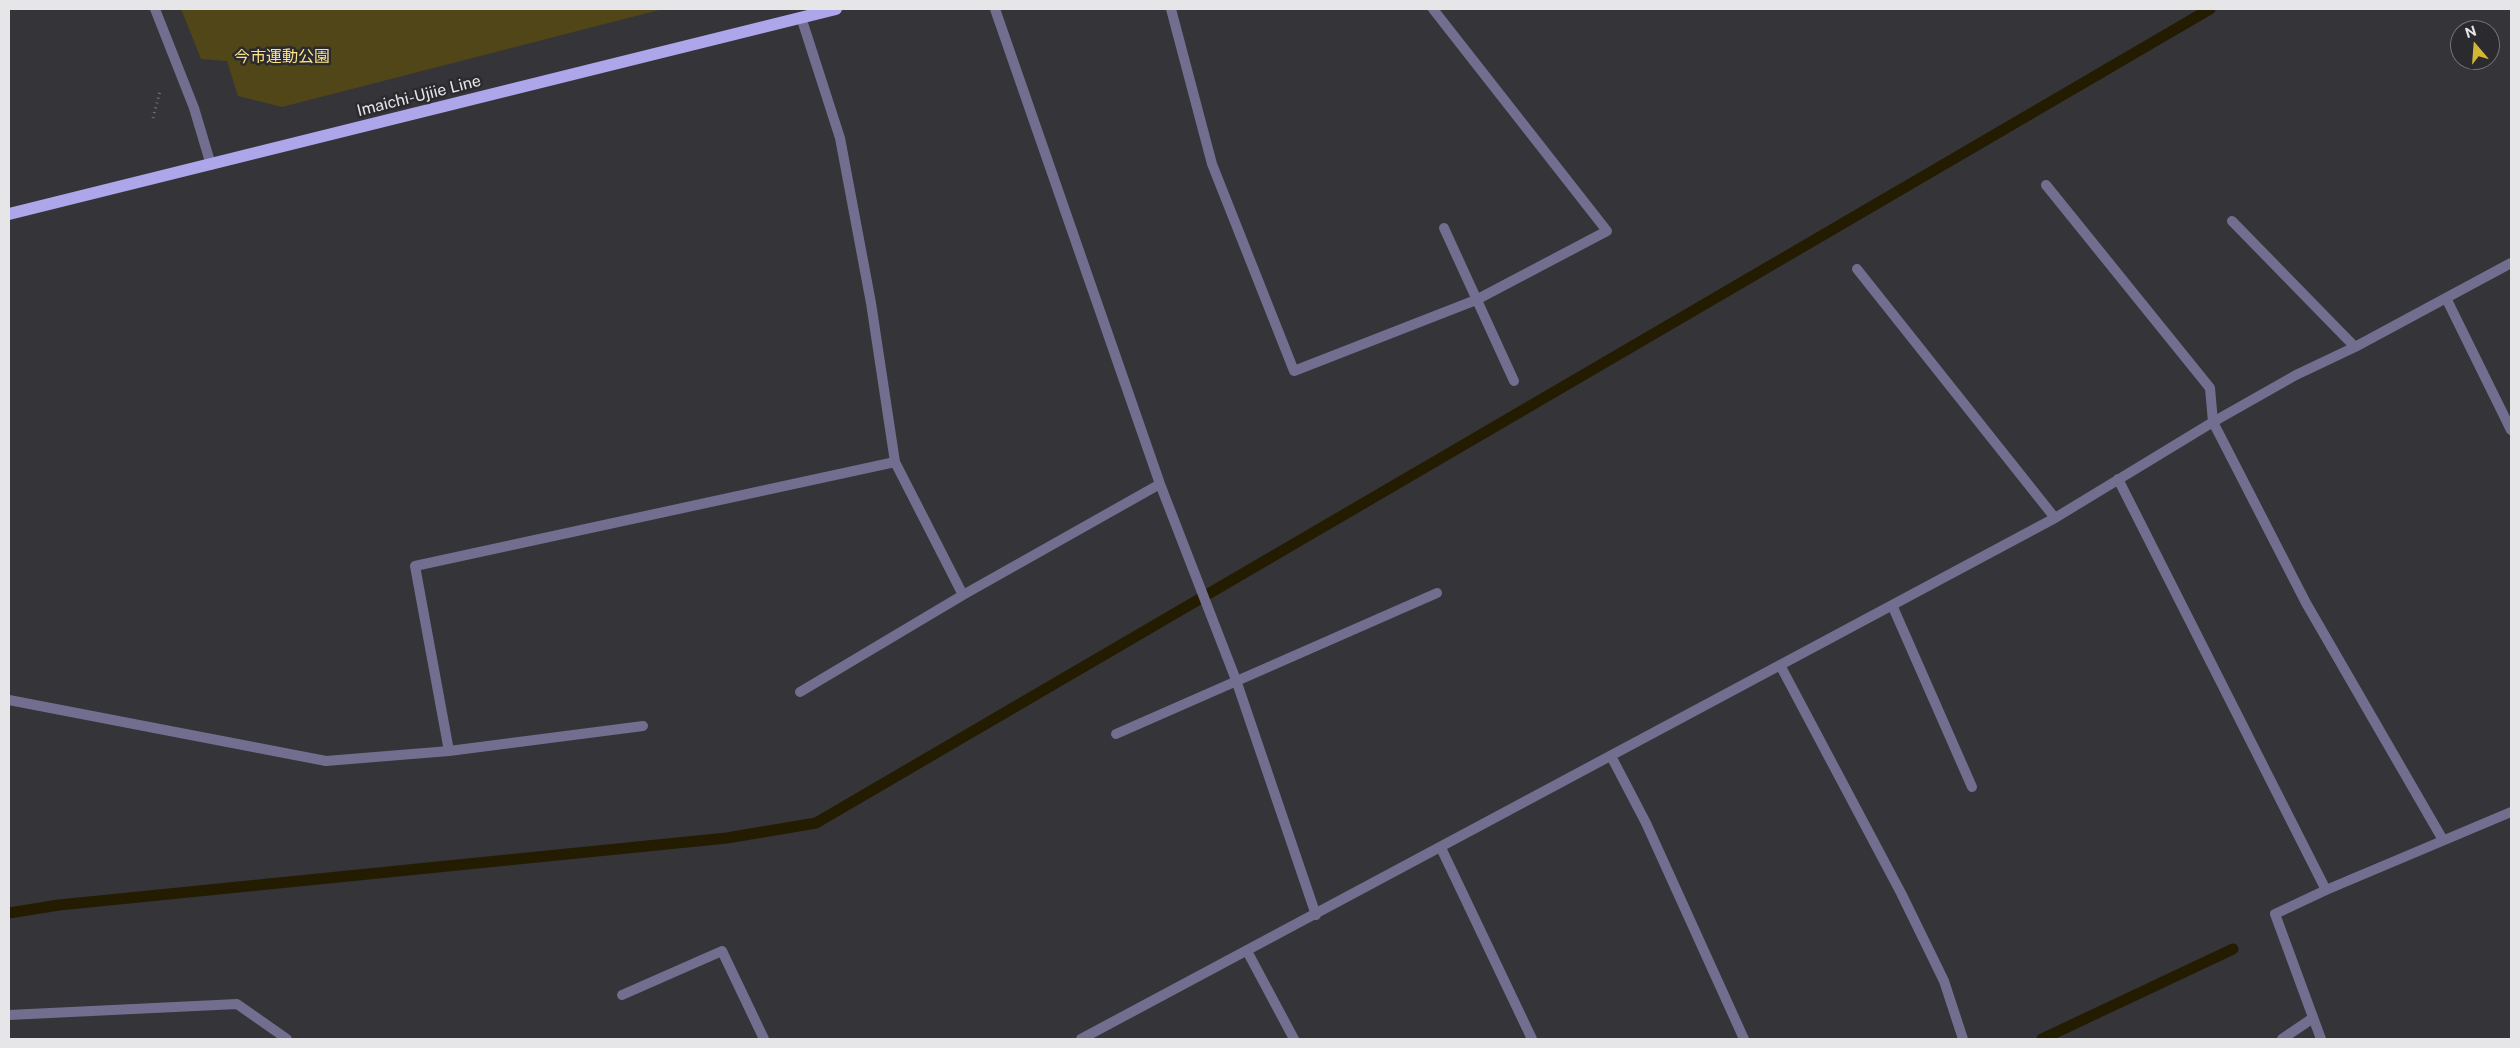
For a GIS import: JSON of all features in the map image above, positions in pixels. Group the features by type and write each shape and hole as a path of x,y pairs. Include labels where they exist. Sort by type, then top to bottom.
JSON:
{"main road":[{"name":"Imaichi-Ujiie Line","path":"9,214 836,9"}],"street":[{"path":"155,9 194,108 211,165"},
{"path":"995,9 1160,484 1236,680 1316,915"},
{"path":"1171,9 1212,164 1294,371 1476,300 1607,231 1432,9"},
{"path":"801,17 840,138 871,303 895,462 963,594"},
{"path":"2046,185 2210,388 2213,422 2306,603 2443,840"},
{"path":"2232,221 2355,348"},
{"path":"1444,228 1514,381"},
{"path":"1081,1039 1316,915 2055,518 2213,422 2296,375 2355,348 2511,263"},
{"path":"1857,269 2055,518"},
{"path":"2446,298 2511,430"},
{"path":"449,751 415,566 895,462"},
{"path":"2118,479 2326,890"},
{"path":"800,692 963,594 1160,484"},
{"path":"1116,734 1437,593"},
{"path":"1892,605 1972,787"},
{"path":"1780,665 1944,981 1963,1039"},
{"path":"9,700 326,761 449,751 643,726"},
{"path":"1611,756 1646,823 1744,1039"},
{"path":"2321,1039 2274,914 2511,812"},
{"path":"1440,848 1532,1039"},
{"path":"622,995 722,951 764,1039"},
{"path":"1247,951 1294,1039"},
{"path":"9,1015 237,1004 288,1039"},
{"path":"2282,1039 2313,1018"}],"green space":[{"name":"今市運動公園","path":"181,9 663,9 282,107 238,96 227,61 201,59"}],"waterway":[{"path":"9,913 59,905 727,838 816,823 2210,9"},
{"path":"2042,1039 2233,949"}]}
